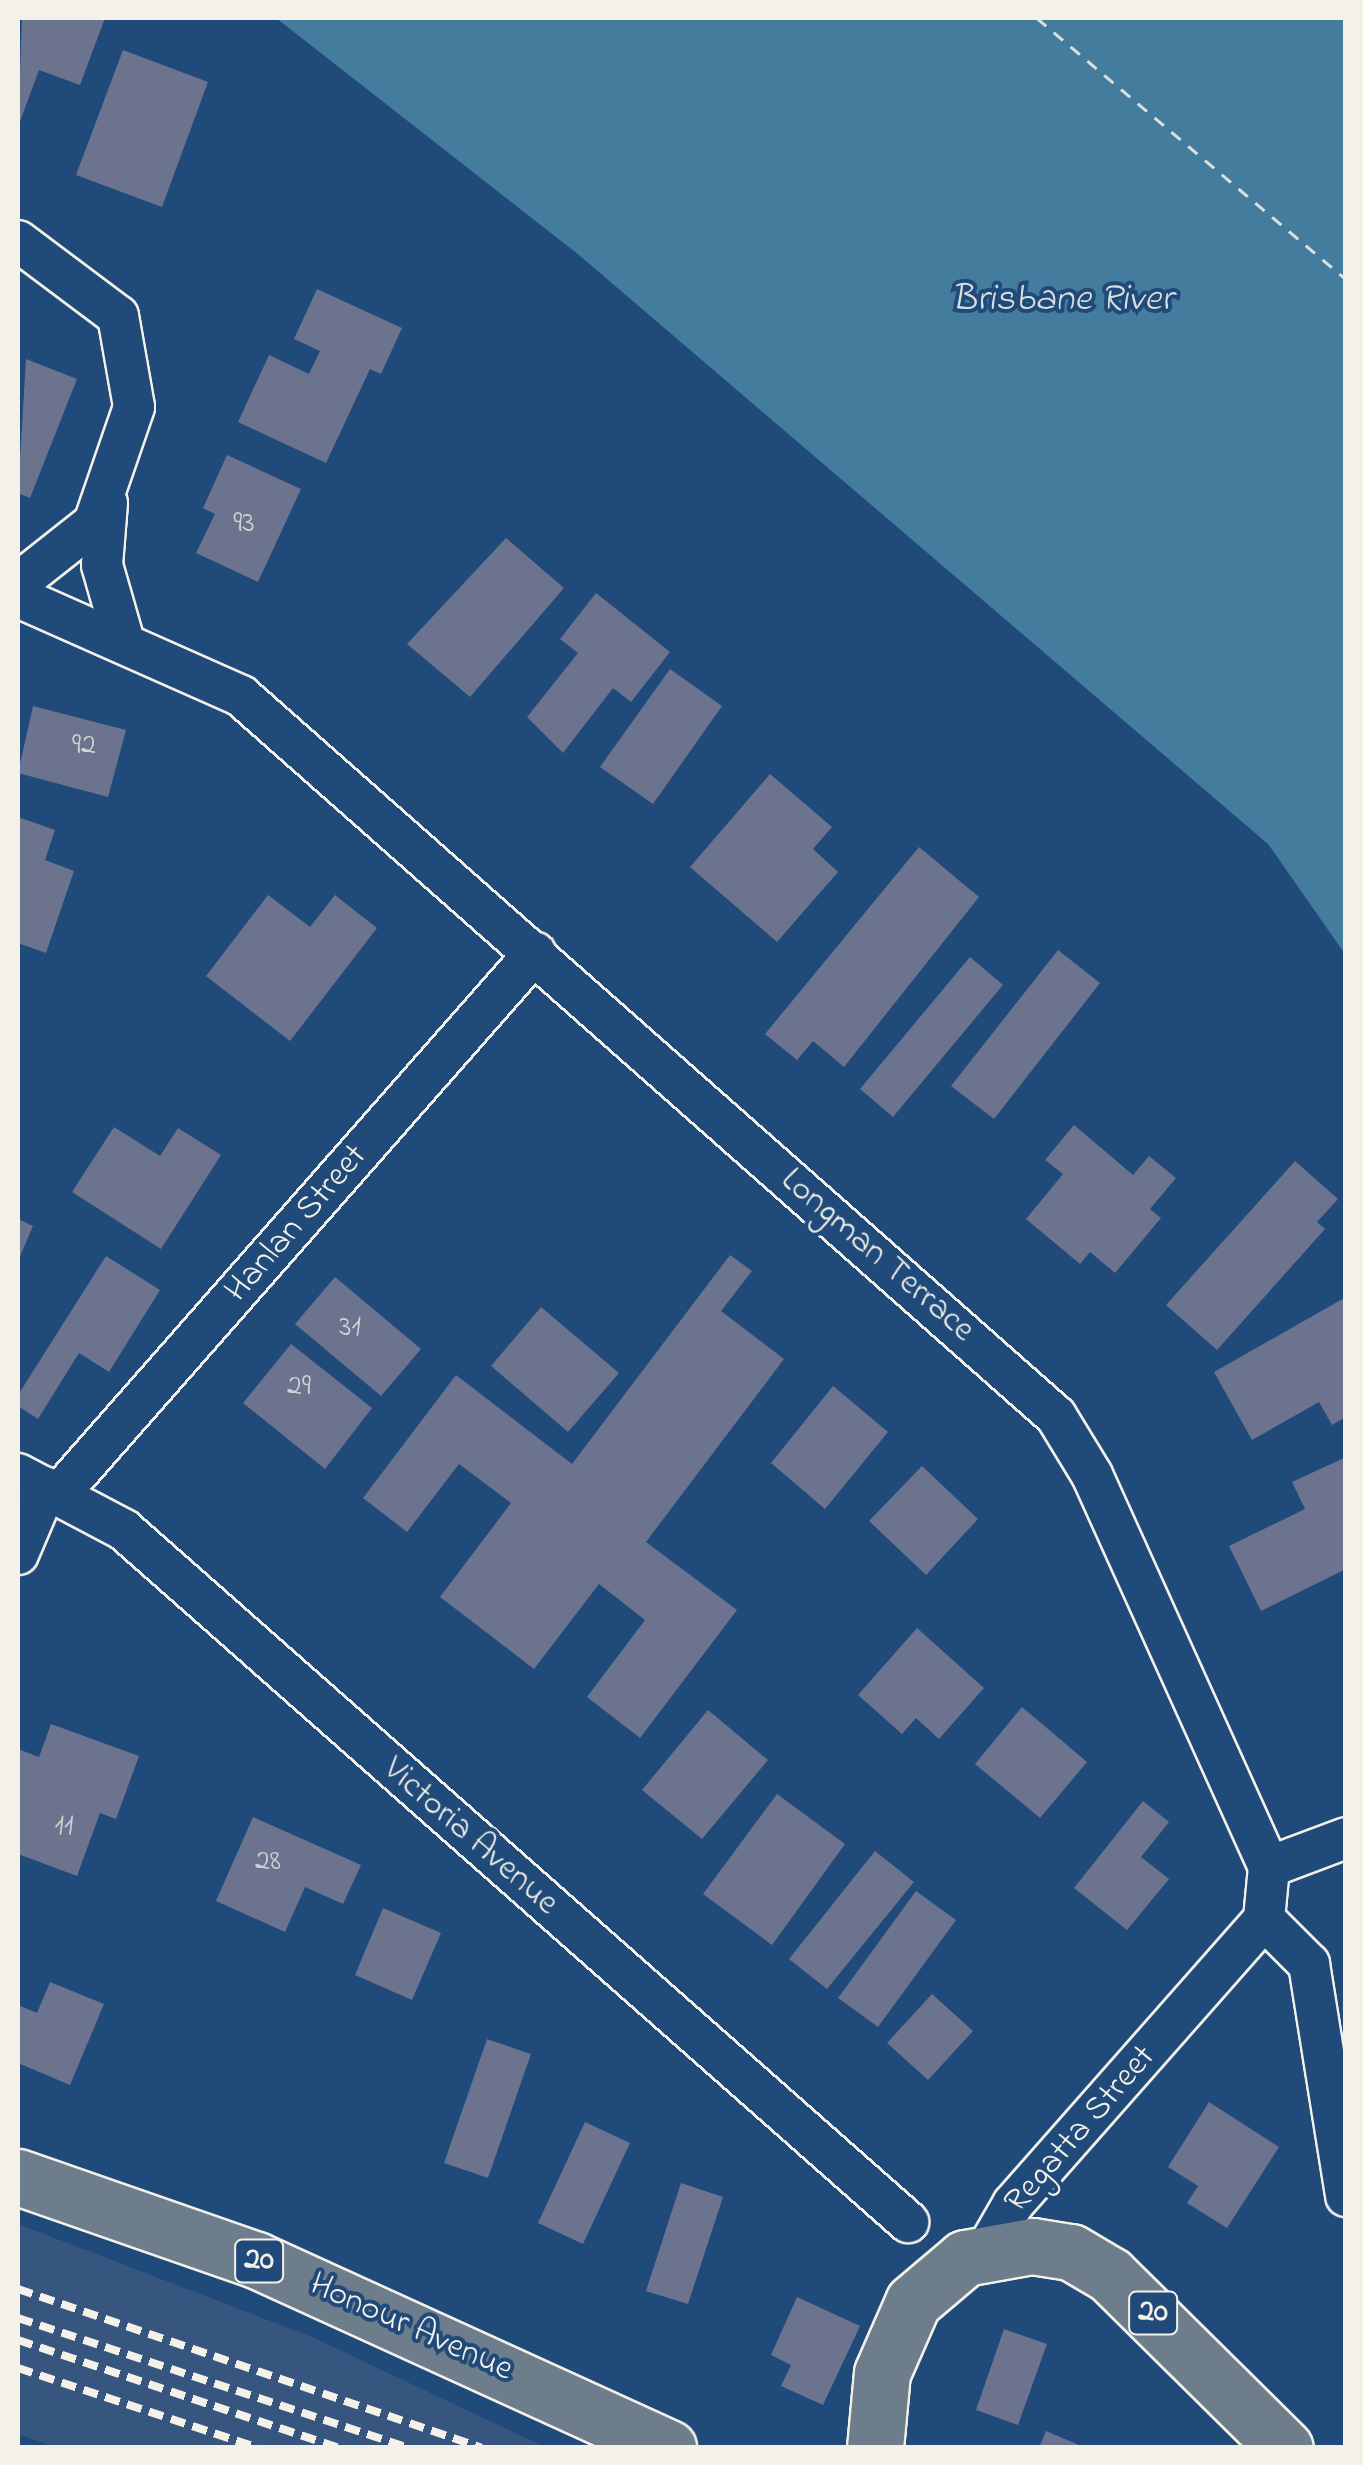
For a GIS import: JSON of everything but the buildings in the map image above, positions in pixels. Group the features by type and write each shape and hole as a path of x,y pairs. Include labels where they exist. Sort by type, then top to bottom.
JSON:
{"main road":[{"name":"Honour Avenue","path":"28,2177 354,2301 668,2448"},
{"name":"20","path":"986,2252 1046,2246 1095,2264 1285,2448"},
{"name":"Regatta Street","path":"874,2448 878,2388 904,2318 938,2275 986,2252"}],"street":[{"path":"18,241 107,304 124,330 134,420 110,494 102,565 123,638"},
{"path":"18,583 74,546 110,494"},
{"name":"Longman Terrace","path":"18,597 123,638 241,696 1056,1416 1092,1475 1269,1867 1264,1919"},
{"name":"Hanlan Street","path":"18,1554 41,1485 535,954"},
{"name":"Victoria Avenue","path":"41,1485 124,1530 908,2222"},
{"path":"1269,1867 1346,1838"},
{"path":"1264,1919 1311,1970 1346,2196"},
{"name":"Regatta Street","path":"986,2252 1013,2204 1264,1919"}],"shaded area":[{"path":"18,2224 312,2337 545,2447 58,2448 18,2434"}],"water":[{"name":"Brisbane River","path":"276,18 1345,18 1345,954 1268,844 579,255"}],"ferry route":[{"path":"1037,18 1346,279"}],"railway":[{"path":"18,2289 482,2448"},
{"path":"18,2318 409,2448"},
{"path":"18,2340 339,2448"},
{"path":"18,2368 258,2448"}]}
